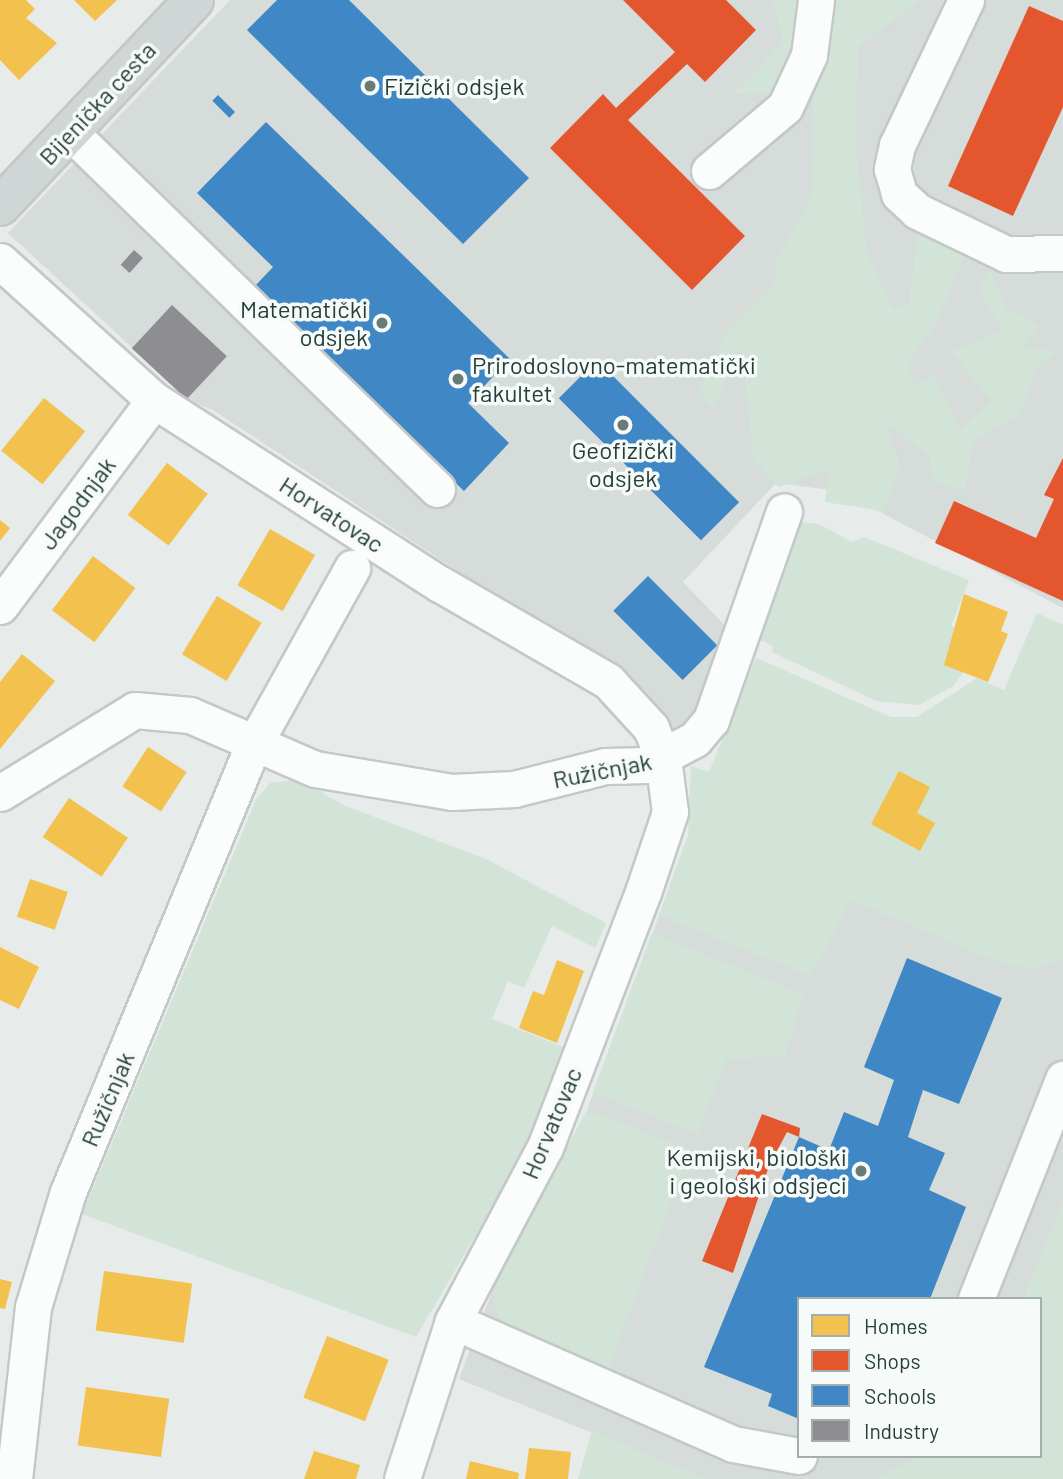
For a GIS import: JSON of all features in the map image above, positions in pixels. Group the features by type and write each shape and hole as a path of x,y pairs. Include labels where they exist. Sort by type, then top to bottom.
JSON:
{"main road":[{"name":"Bijenička cesta","path":"0,206 194,0"}],"street":[{"path":"709,171 785,107 809,55 816,0"},
{"path":"966,0 897,145 891,169 899,194 917,211 1006,254 1063,253"},
{"path":"70,132 437,489"},
{"name":"Horvatovac","path":"0,261 153,400 440,584 608,681 651,728 663,758 670,812 643,892 545,1147 453,1321 402,1479"},
{"name":"Jagodnjak","path":"0,606 153,400"},
{"path":"663,758 704,733 711,720 784,511"},
{"name":"Ružičnjak","path":"9,1470 33,1307 59,1219 253,746 352,568"},
{"name":"Ružičnjak","path":"0,793 135,710 190,715 253,746 315,769 452,792 514,789 663,758"},
{"path":"977,1297 1063,1079"},
{"path":"453,1321 733,1444 797,1455"}],"shaded area":[{"path":"230,0 1063,0 1063,608 840,491 776,483 683,582 733,634 706,713 673,732 640,691 213,410 190,401 8,233"},
{"path":"689,835 1037,968 1063,959 1063,1201 1025,1297 797,1297 797,1458 916,1458 877,1479 706,1479 459,1379 495,1284 587,1110"}],"green space":[{"path":"921,0 859,46 855,136 867,253 893,309 909,303 918,233 968,248 936,323 908,361 914,384 933,375 960,429 992,402 951,351 1003,331 978,290 990,268 1005,307 1039,325 1024,347 1056,352 1037,367 1020,413 973,443 966,489 934,483 929,456 885,422 900,466 884,511 825,502 829,469 779,487 753,459 742,348 713,409 698,390 727,332 774,285 777,258 811,200 813,92 733,94 783,43 773,1"},
{"path":"792,521 819,524 852,542 864,537 969,580 951,626 959,629 964,672 953,686 919,705 876,701 772,652 773,646 754,637"},
{"path":"1037,613 1063,625 1063,959 1037,968 1007,966 851,900 811,976 659,915 688,835 691,766 709,772 756,658 891,717 917,717 977,678 1004,690"},
{"path":"300,779 343,805 486,859 606,923 595,948 552,926 524,988 508,981 492,1019 566,1048 519,1162 416,1337 82,1214 256,800 270,783"},
{"path":"652,933 804,995 785,1056 726,1059 698,1134 593,1092"},
{"path":"587,1110 691,1149 609,1368 523,1336 499,1316 494,1302 495,1284"},
{"path":"1063,1201 1063,1479 877,1479 916,1458 1042,1458 1042,1297 1025,1297"},
{"path":"592,1431 706,1479 578,1479"}],"building: Homes":[{"path":"0,0 26,0 35,9 26,18 57,43 19,80 0,60"},
{"path":"74,0 117,0 95,21"},
{"path":"44,398 85,431 42,484 1,451"},
{"path":"167,463 208,494 169,546 128,515"},
{"path":"0,520 10,528 0,541"},
{"path":"270,529 315,555 283,611 238,585"},
{"path":"93,556 135,588 94,642 52,610"},
{"path":"964,594 1008,612 1001,631 1008,634 988,682 944,665"},
{"path":"217,596 262,623 227,681 182,654"},
{"path":"22,654 55,681 0,749 0,682"},
{"path":"148,747 187,772 161,811 122,786"},
{"path":"899,771 930,787 917,813 935,823 920,851 871,824"},
{"path":"69,798 128,838 102,877 43,837"},
{"path":"30,879 68,892 55,930 17,917"},
{"path":"0,947 39,967 19,1009 0,1000"},
{"path":"557,960 584,971 557,1043 519,1028 533,991 544,995"},
{"path":"104,1271 192,1283 184,1343 96,1330"},
{"path":"0,1279 12,1282 5,1309 0,1308"},
{"path":"327,1336 389,1360 365,1421 303,1398"},
{"path":"86,1387 169,1399 161,1457 78,1445"},
{"path":"529,1448 571,1452 568,1479 525,1479"},
{"path":"314,1451 360,1465 356,1479 304,1479"},
{"path":"470,1461 519,1473 518,1479 466,1479"}],"building: Shops":[{"path":"623,0 726,0 756,30 705,82 687,64 628,120 745,236 692,290 550,148 603,94 616,108 675,52"},
{"path":"1029,6 1063,21 1063,107 1013,216 948,186"},
{"path":"1063,458 1063,601 935,543 954,501 1036,538 1054,499 1044,495"},
{"path":"762,1114 800,1128 799,1137 787,1132 769,1166 733,1273 702,1261"}],"building: Schools":[{"name":"Fizički odsjek","path":"277,0 349,0 529,178 463,244 247,30"},
{"path":"218,95 235,112 229,118 212,101"},
{"name":"Matematički odsjek","path":"266,122 510,359 468,403 509,443 464,491 254,287 273,267 197,193"},
{"name":"Geofizički odsjek","path":"597,360 739,502 701,540 559,398"},
{"path":"648,576 717,645 683,680 613,611"},
{"name":"Kemijski, biološki i geološki odsjeci","path":"907,958 1002,998 959,1104 923,1090 908,1137 945,1153 929,1190 966,1207 931,1297 797,1297 797,1418 768,1406 772,1394 704,1367 799,1137 829,1150 844,1112 878,1126 894,1080 864,1067"}],"building: Industry":[{"path":"134,250 143,258 130,273 121,265"},
{"path":"172,305 227,356 187,399 132,348"}],"place":[{"name":"Fizički odsjek","path":"370,86"},
{"name":"Matematički odsjek","path":"382,323"},
{"name":"Prirodoslovno-matematički fakultet","path":"458,379"},
{"name":"Geofizički odsjek","path":"623,425"},
{"name":"Kemijski, biološki i geološki odsjeci","path":"861,1171"}]}
